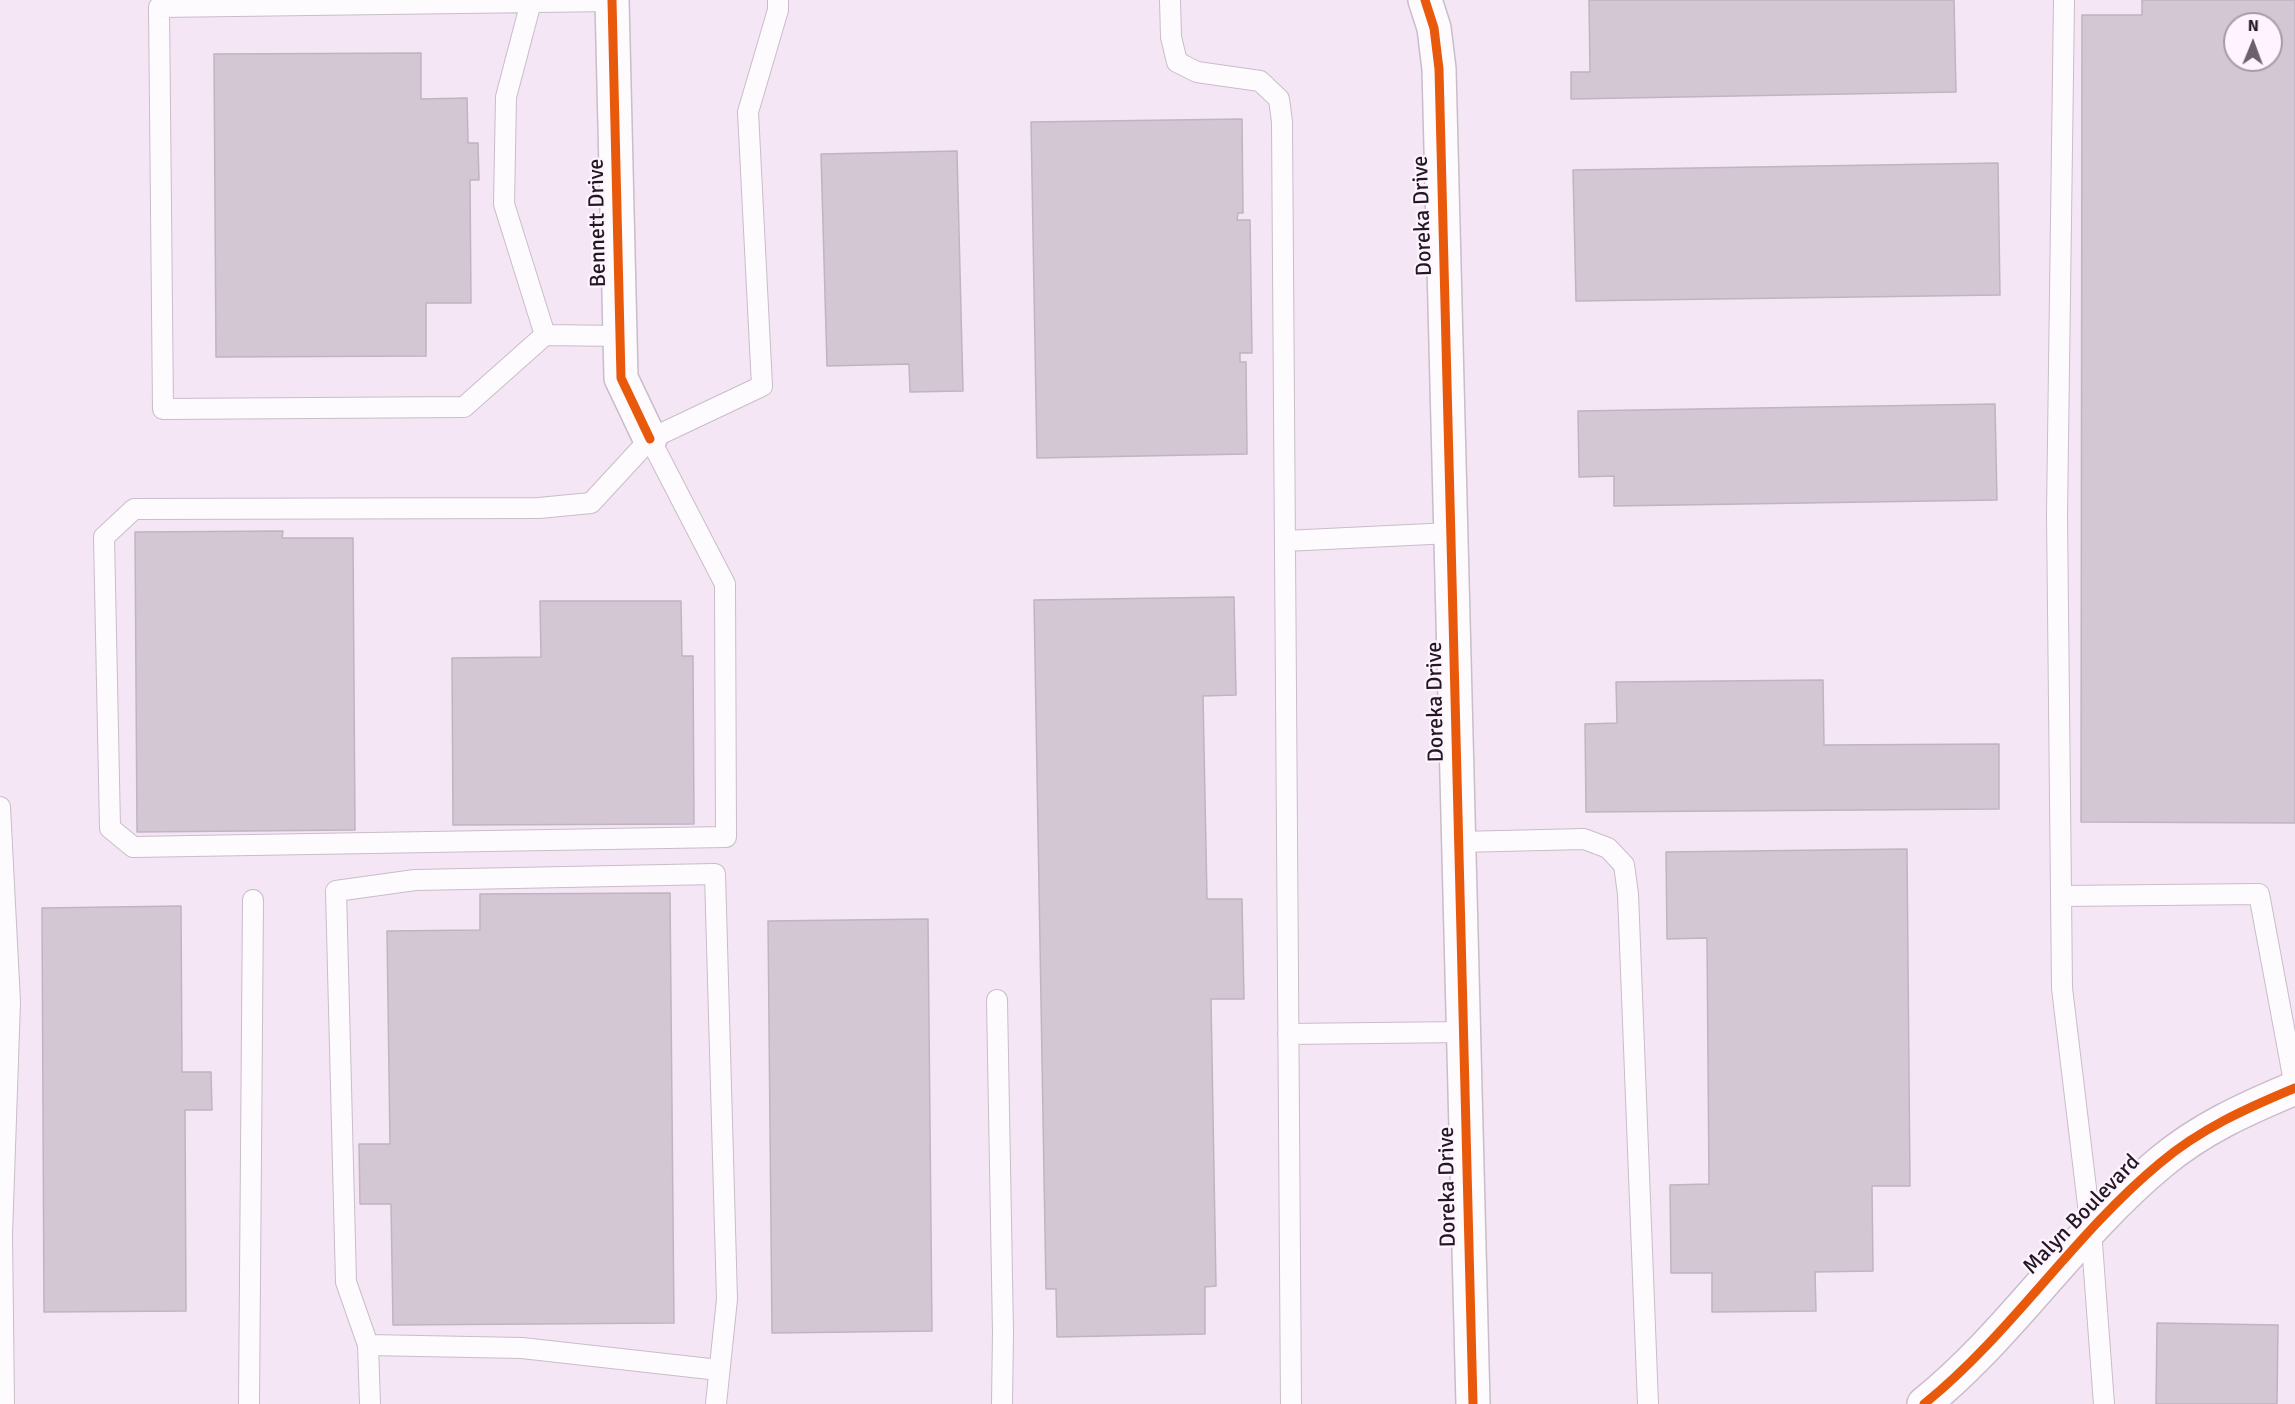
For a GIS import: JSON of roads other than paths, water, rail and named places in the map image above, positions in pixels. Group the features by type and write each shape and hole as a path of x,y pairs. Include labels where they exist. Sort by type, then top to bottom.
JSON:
{"street":[{"name":"Bennett Drive","path":"612,0 621,378 650,439"},
{"name":"Doreka Drive","path":"1425,0 1434,28 1439,69 1473,1404"},
{"name":"Malyn Boulevard","path":"1924,1404 1978,1355 2113,1206 2160,1162 2201,1133 2247,1108 2295,1088"}],"lane":[{"path":"612,0 159,7 163,410 464,407 545,335 620,336"},
{"path":"650,439 724,584 726,837 133,847 110,828 104,537 134,509 539,508 591,503 650,439 762,386 748,112 778,10 778,0"},
{"path":"1170,0 1171,37 1178,62 1197,72 1260,81 1279,99 1282,122 1291,1404"},
{"path":"2064,0 2057,514 2062,988 2091,1230 2104,1404"},
{"path":"531,2 506,97 504,204 545,335"},
{"path":"1285,541 1451,533"},
{"path":"0,807 10,1002 2,1234 4,1404"},
{"path":"1459,842 1584,839 1608,848 1624,865 1628,894 1648,1404"},
{"path":"370,1404 369,1345 346,1282 336,891 415,880 715,874 727,1299 716,1404"},
{"path":"2061,896 2259,894 2295,1088"},
{"path":"249,1404 253,900"},
{"path":"997,1000 1003,1332 1002,1404"},
{"path":"1288,1034 1464,1032"},
{"path":"369,1345 522,1348 719,1370"}]}
